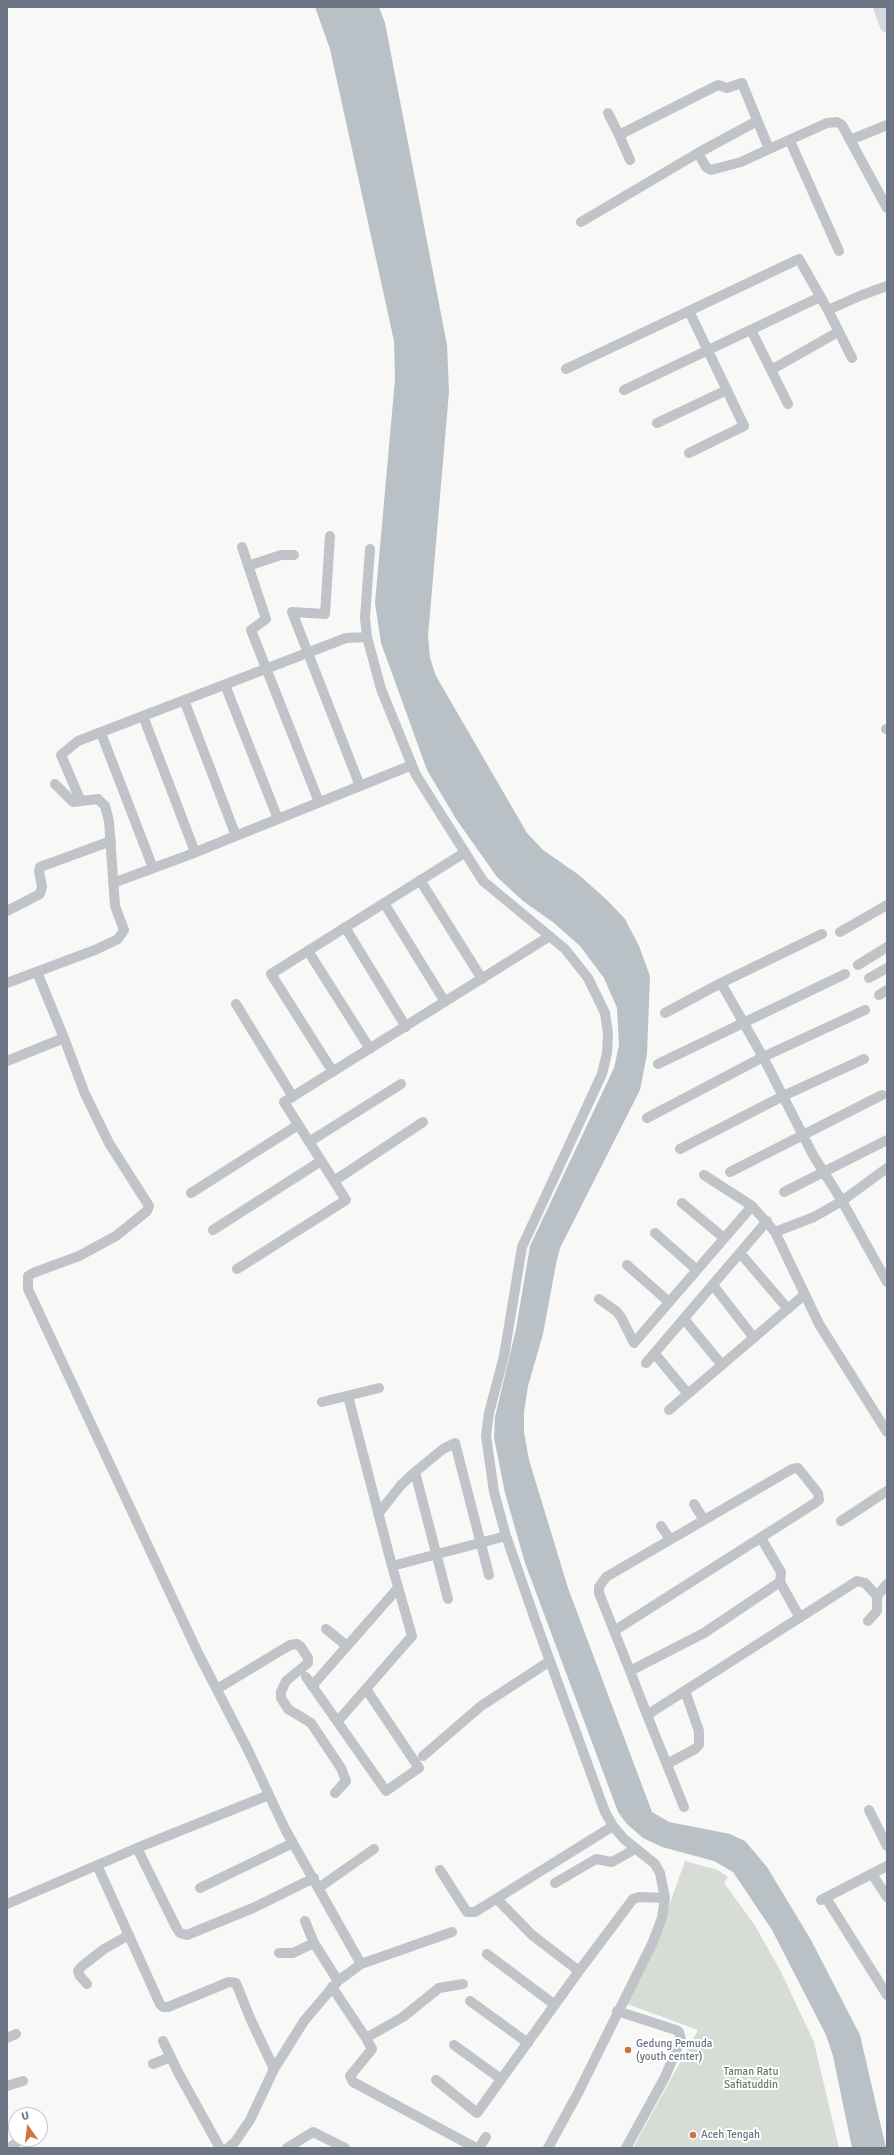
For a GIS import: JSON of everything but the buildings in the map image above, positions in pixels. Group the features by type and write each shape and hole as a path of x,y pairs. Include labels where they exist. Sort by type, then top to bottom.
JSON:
{"street":[{"path":"619,134 718,85 727,88 740,83 744,84 769,149"},
{"path":"608,113 630,160"},
{"path":"581,222 698,153 758,121"},
{"path":"698,153 706,167 711,170 741,162 832,122 842,125 887,208"},
{"path":"850,140 887,125"},
{"path":"790,141 839,251"},
{"path":"566,369 799,259 828,310 852,358"},
{"path":"828,310 887,286"},
{"path":"624,390 820,297"},
{"path":"689,453 744,426 690,311"},
{"path":"751,330 788,404"},
{"path":"771,370 838,332"},
{"path":"657,423 727,390"},
{"path":"330,536 325,614 292,612 360,786"},
{"path":"242,547 266,619 252,630 319,802"},
{"path":"370,549 365,618 367,637 381,689 412,765 464,853 483,881 514,909 550,936 574,960 596,991 605,1013 608,1033 607,1053 602,1074 595,1092 522,1247 504,1356 489,1413 486,1436 494,1492 506,1536 605,1812 613,1826 635,1849 648,1857 655,1864 660,1873 665,1898 662,1918 657,1933 617,2011 578,2093 548,2148"},
{"path":"248,566 281,555 294,555"},
{"path":"79,797 61,755 78,741 346,638 367,637"},
{"path":"225,684 278,819"},
{"path":"184,700 236,836"},
{"path":"143,716 195,852"},
{"path":"101,732 153,868"},
{"path":"113,883 236,836 412,765"},
{"path":"7,983 95,950 122,936 124,930 115,906 109,821 101,801 94,799 73,802 55,784"},
{"path":"7,911 40,894 42,890 39,871 40,866 110,841"},
{"path":"332,1072 271,974 464,853"},
{"path":"420,880 482,979"},
{"path":"384,903 445,1002"},
{"path":"840,932 887,904"},
{"path":"345,927 406,1026"},
{"path":"665,1013 721,983 822,934"},
{"path":"237,1269 346,1200 284,1102 550,936"},
{"path":"858,965 887,947"},
{"path":"308,951 370,1049"},
{"path":"869,978 887,968"},
{"path":"37,972 85,1094 109,1143 149,1206 147,1211 110,1239 79,1256 28,1276 28,1289 217,1689 269,1795 293,1843 320,1887 361,1964"},
{"path":"658,1064 845,974"},
{"path":"721,983 763,1057 802,1134 842,1201 887,1282"},
{"path":"236,1004 293,1097"},
{"path":"647,1118 763,1057 865,1010"},
{"path":"7,1061 64,1038"},
{"path":"680,1149 783,1096 864,1058"},
{"path":"309,1142 401,1084"},
{"path":"730,1172 802,1134 882,1095"},
{"path":"334,1180 423,1122"},
{"path":"190,1193 298,1125"},
{"path":"784,1192 887,1140"},
{"path":"213,1230 322,1161"},
{"path":"775,1232 814,1217 842,1201 887,1168"},
{"path":"704,1175 752,1206 767,1221 775,1232 804,1295 827,1337 887,1432"},
{"path":"682,1202 724,1238"},
{"path":"599,1299 616,1310 634,1343 752,1206"},
{"path":"646,1363 767,1221"},
{"path":"655,1233 697,1270"},
{"path":"740,1253 788,1309"},
{"path":"627,1266 669,1302"},
{"path":"713,1285 754,1338"},
{"path":"668,1410 804,1295"},
{"path":"684,1320 722,1365"},
{"path":"655,1354 688,1394"},
{"path":"322,1402 379,1388"},
{"path":"338,1721 412,1636 378,1514 348,1396"},
{"path":"378,1514 401,1484 414,1472 443,1449 455,1443 489,1575"},
{"path":"614,1631 820,1500 818,1493 798,1468 787,1471 606,1577 601,1582 599,1593 647,1715 684,1806"},
{"path":"414,1472 448,1599"},
{"path":"841,1521 887,1491"},
{"path":"694,1504 704,1520"},
{"path":"661,1526 670,1539"},
{"path":"392,1566 506,1536"},
{"path":"761,1538 781,1572 780,1582 800,1618"},
{"path":"647,1715 857,1581 865,1583 877,1596"},
{"path":"630,1670 704,1633 780,1582"},
{"path":"868,1621 877,1610 877,1596 887,1584"},
{"path":"366,1689 419,1768 386,1791 309,1681 347,1646 398,1588"},
{"path":"326,1629 347,1646"},
{"path":"217,1689 290,1645 297,1644 301,1647 308,1658 308,1663 286,1681 281,1692 281,1698 288,1709 311,1722 341,1768 346,1781 335,1793"},
{"path":"423,1756 482,1706 550,1661"},
{"path":"667,1764 695,1749 699,1745 699,1731 685,1691"},
{"path":"7,1904 137,1848 269,1795"},
{"path":"869,1810 887,1846"},
{"path":"440,1870 467,1912 475,1912 613,1826"},
{"path":"200,1888 293,1843"},
{"path":"137,1848 176,1927 180,1933 186,1935 253,1908 314,1878"},
{"path":"320,1887 374,1848"},
{"path":"556,1883 596,1859 612,1862 635,1849"},
{"path":"98,1865 144,1969 163,2007 179,2003 229,1982 236,1983 250,2018 274,2069"},
{"path":"887,1866 823,1899 887,1995"},
{"path":"872,1874 887,1897"},
{"path":"436,2080 477,2113 579,1971 633,1899 640,1896 665,1898"},
{"path":"498,1899 532,1935 579,1971"},
{"path":"305,1921 314,1943 335,1984 372,2049 350,2076 353,2082 478,2148 486,2137"},
{"path":"234,2146 254,2113 274,2069 304,2021 335,1984 361,1964 452,1932"},
{"path":"87,1984 80,1976 78,1971 81,1967 104,1949 129,1935"},
{"path":"279,1952 299,1952 314,1943"},
{"path":"487,1954 555,2004"},
{"path":"366,2038 403,2017 439,1988 463,1984"},
{"path":"470,2001 528,2043"},
{"path":"617,2011 676,2030 680,2032 681,2039 664,2077 626,2148"},
{"path":"163,2041 170,2057 220,2148"},
{"path":"454,2045 501,2079"},
{"path":"153,2064 170,2057"},
{"path":"7,2086 23,2081"},
{"path":"287,2148 313,2132 345,2148"}],"green space":[{"name":"Taman Ratu Safiatuddin","path":"685,1861 718,1870 728,1877 724,1883 754,1924 780,1970 814,2042 839,2148 633,2148 698,2030 627,2004 655,1945"}],"shaded area":[{"path":"315,7 379,7 385,23 447,345 449,392 428,636 430,658 436,676 527,833 543,850 579,875 607,900 625,919 639,946 650,976 647,1054 640,1090 560,1248 556,1264 543,1334 528,1386 524,1412 524,1432 529,1460 568,1588 652,1812 669,1822 730,1834 745,1841 767,1867 811,1940 860,2035 886,2148 852,2148 833,2056 826,2035 772,1930 733,1872 714,1861 662,1847 643,1838 627,1824 618,1812 525,1563 505,1493 494,1438 495,1417 516,1329 530,1246 614,1068 619,1045 617,1008 604,978 580,946 554,923 523,901 497,877 456,819 427,770 381,643 375,603 395,379 394,341 330,49"}],"place":[{"name":"Gedung Pemuda (youth center)","path":"628,2050"},
{"name":"Aceh Tengah","path":"693,2135"}]}
